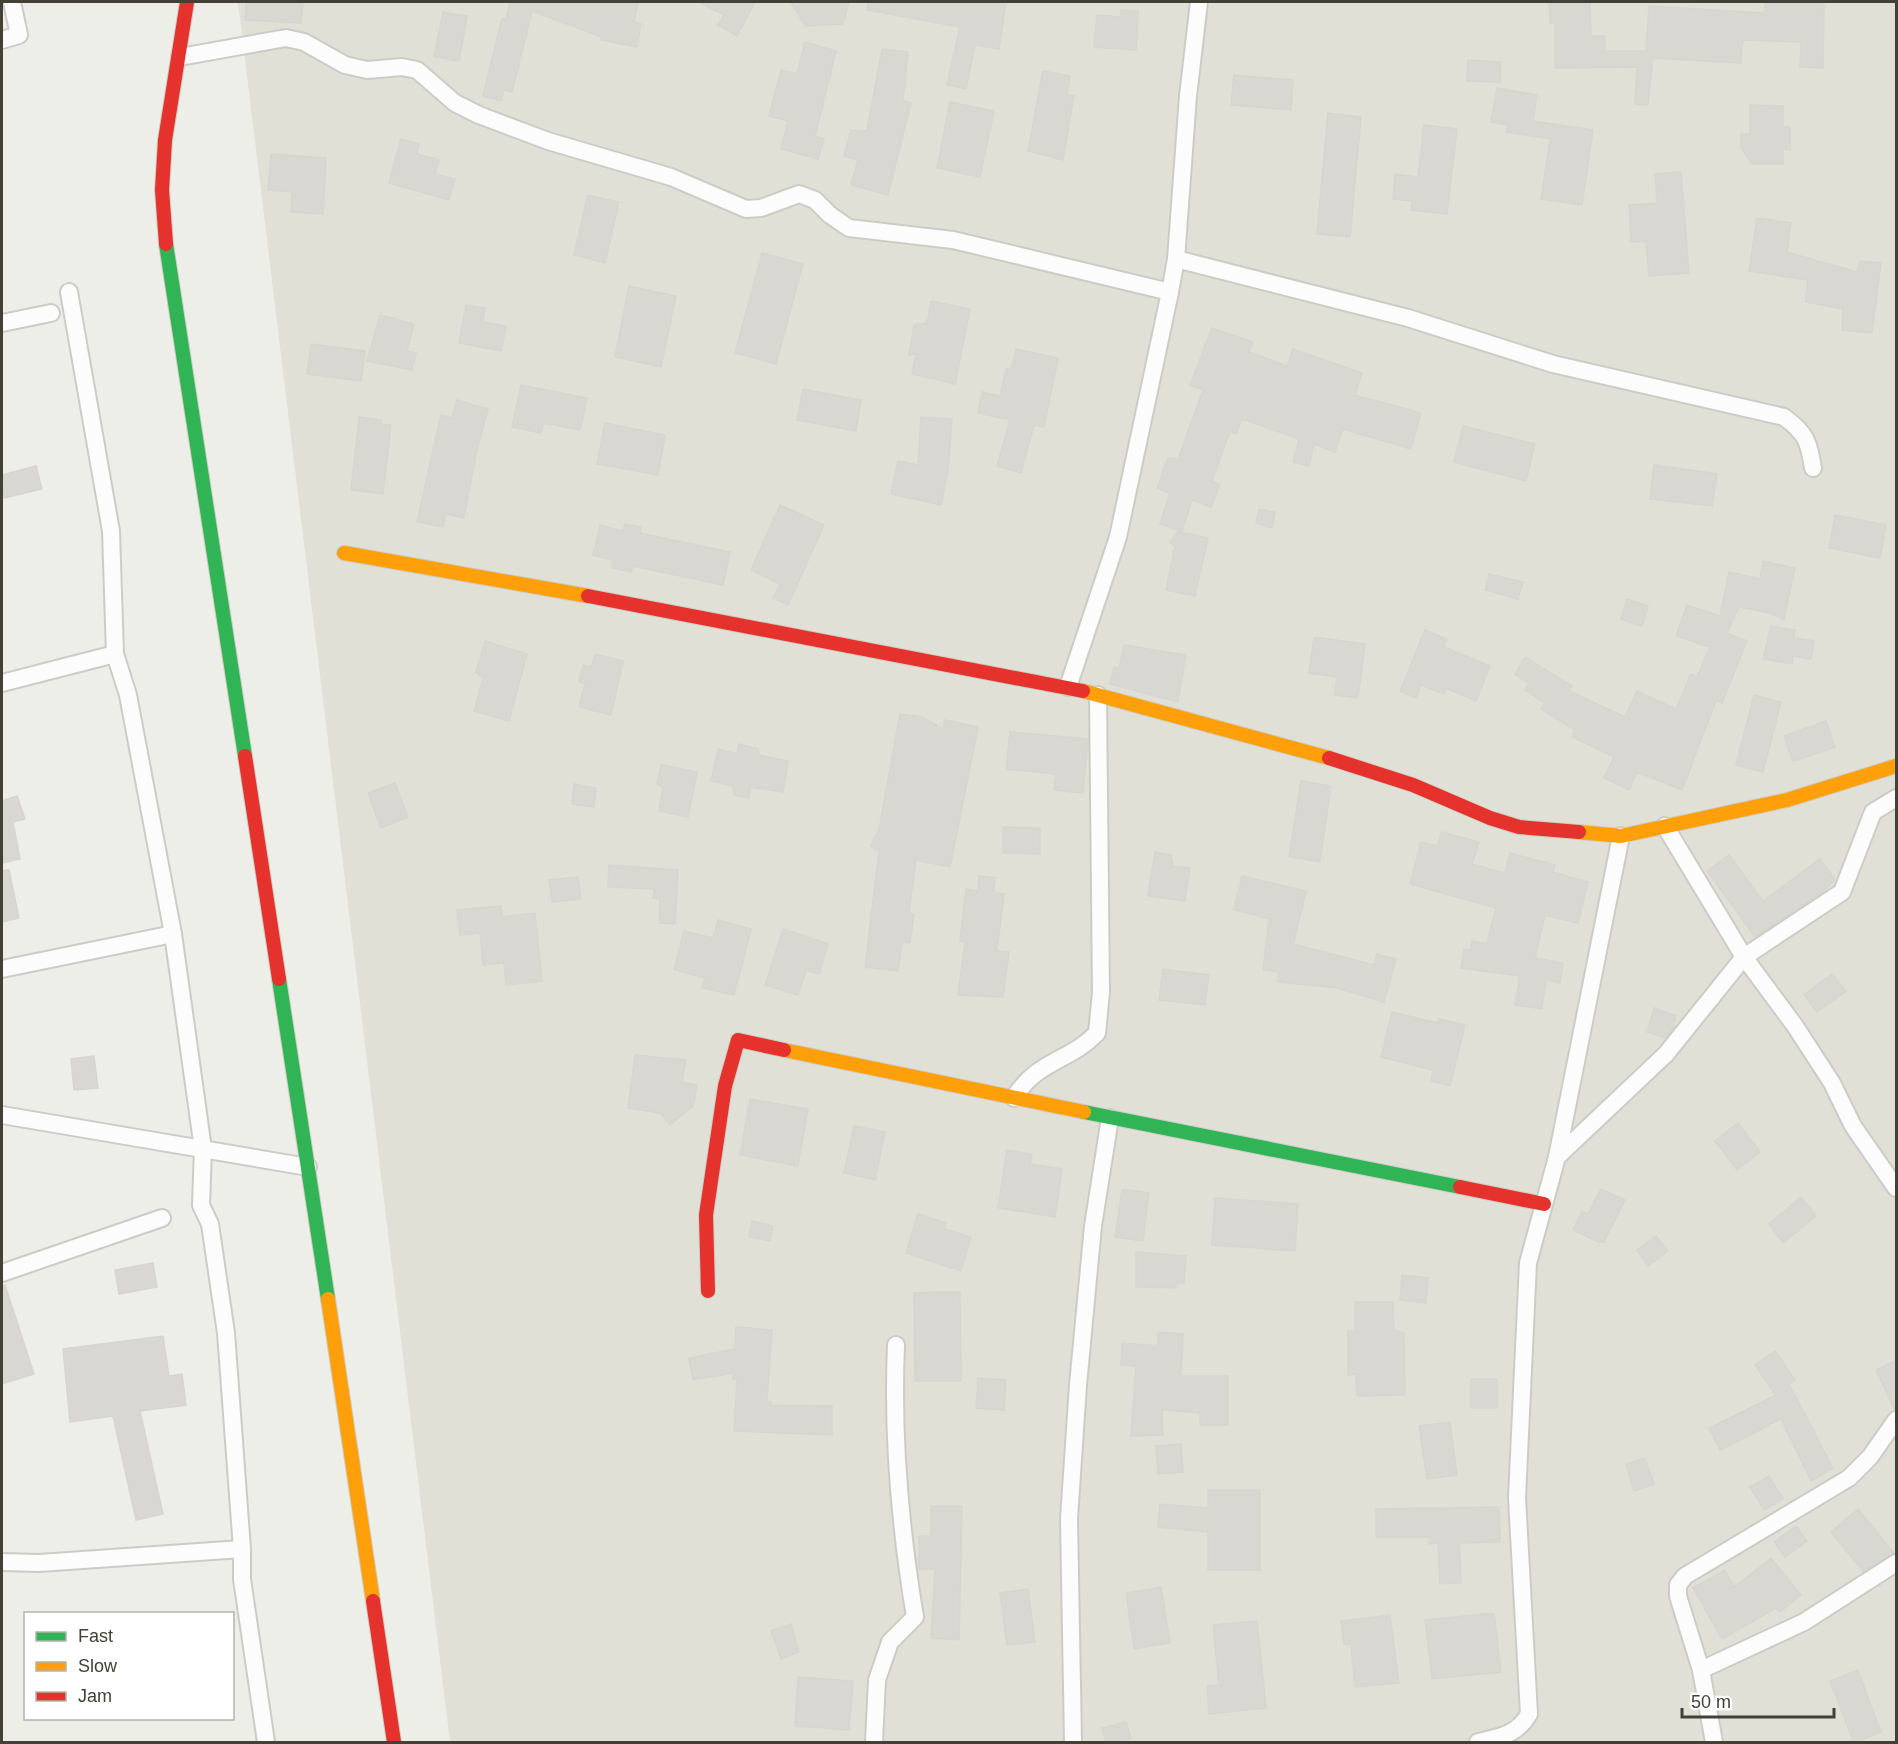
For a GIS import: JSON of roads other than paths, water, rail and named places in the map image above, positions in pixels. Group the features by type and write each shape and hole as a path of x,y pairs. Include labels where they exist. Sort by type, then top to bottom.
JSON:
{"street":[{"path":"2,40 19,35 12,2"},
{"path":"187,2 165,140 162,190 167,254 394,1743"},
{"path":"1068,687 1118,537 1170,292 1176,259 1188,96 1199,2"},
{"path":"180,57 276,39 286,38 304,42 345,65 367,70 402,67 417,70 455,103 479,115 548,141 671,177 746,209 761,208 799,194 815,201 849,228 953,240 1170,292"},
{"path":"1176,259 1408,318 1553,364 1784,417 1801,429 1809,445 1813,468"},
{"path":"69,292 111,531 115,654 128,695 173,934 203,1149 201,1205 210,1224 225,1333 242,1549 242,1579 266,1743"},
{"path":"2,324 51,314"},
{"path":"344,553 406,562 1068,687 1249,734 1354,765 1413,784 1491,818 1520,827 1621,836 1787,800 1896,766"},
{"path":"2,683 115,654"},
{"path":"1014,1098 1036,1071 1083,1048 1097,1033 1101,992 1098,695"},
{"path":"1557,1157 1666,1054 1744,957 1842,892 1873,812 1896,798"},
{"path":"1665,826 1744,957 1796,1026 1832,1083 1853,1126 1896,1188"},
{"path":"1478,1743 1521,1727 1529,1714 1517,1498 1528,1263 1557,1157 1621,836"},
{"path":"2,969 173,934"},
{"path":"708,1291 706,1215 725,1086 738,1040 1110,1118 1544,1204"},
{"path":"2,1114 308,1167"},
{"path":"1073,1743 1069,1519 1078,1385 1093,1226 1110,1118"},
{"path":"2,1273 162,1218"},
{"path":"874,1743 877,1680 890,1642 915,1617 902,1539 894,1405 896,1345"},
{"path":"1714,1743 1701,1670 1678,1596 1678,1585 1685,1576 1849,1478 1870,1457 1896,1420"},
{"path":"2,1562 39,1563 242,1549"},
{"path":"1701,1670 1804,1622 1896,1563"}]}
